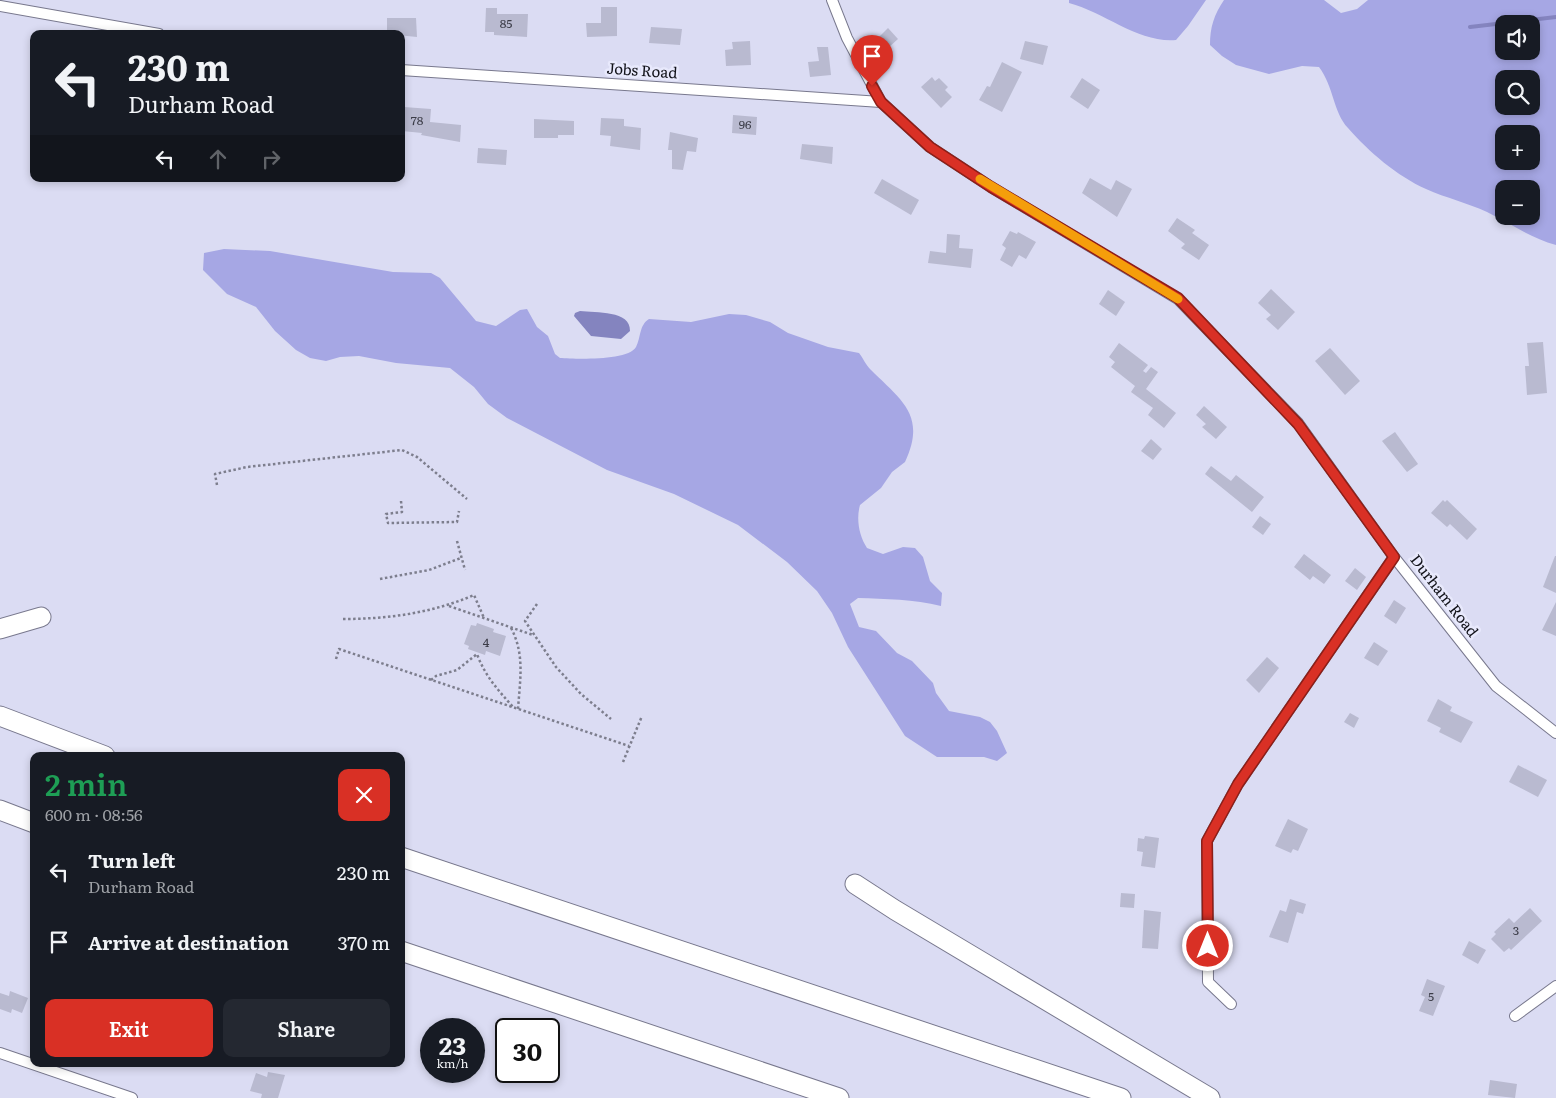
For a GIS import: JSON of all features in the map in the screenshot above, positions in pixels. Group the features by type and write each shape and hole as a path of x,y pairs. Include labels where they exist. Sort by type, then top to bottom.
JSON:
{"highway":[{"path":"0,630 41,617"},
{"path":"0,716 94,752"},
{"path":"0,810 30,822"},
{"path":"405,858 1120,1098"},
{"path":"855,884 1210,1098"},
{"path":"405,952 839,1098"}],"street":[{"name":"Durham Road","path":"832,0 847,38 881,102 930,147 991,187 1178,298 1298,424 1394,557 1496,686 1556,733"},
{"path":"0,6 136,30"},
{"name":"Jobs Road","path":"405,70 881,102"},
{"path":"1231,1004 1208,982 1207,841 1238,784 1394,557"},
{"path":"1515,1016 1556,986"},
{"path":"0,1053 30,1063"},
{"path":"41,1067 132,1098"}],"path":[{"path":"217,485 215,474 247,466 402,450 417,457 466,499"},
{"path":"402,502 402,512 386,514 388,523 457,522 459,511"},
{"path":"457,541 465,570"},
{"path":"380,579 429,570 461,558"},
{"path":"342,619 401,616 449,606 474,594 484,618"},
{"path":"537,604 525,621 556,667 581,694 611,718"},
{"path":"449,606 535,635"},
{"path":"510,627 519,643 522,656 516,708"},
{"path":"336,659 339,649 629,746"},
{"path":"431,680 436,676 457,670 477,654 482,668 493,684 516,708"},
{"path":"623,762 642,716"}],"shaded area":[{"path":"1069,0 1206,0 1176,40 1162,40 1135,32 1096,13 1069,3"},
{"path":"1224,0 1324,0 1341,13 1357,9 1368,0 1556,0 1556,245 1511,225 1540,225 1540,180 1495,180 1495,216 1415,184 1384,163 1343,122 1328,83 1319,67 1302,66 1269,74 1236,65 1210,45 1215,16"},
{"path":"224,249 270,251 393,272 431,273 440,278 476,321 496,326 520,310 527,309 537,327 548,336 555,354 560,358 613,357 631,352 638,343 643,325 649,319 691,322 729,314 746,315 770,322 788,333 828,347 859,353 869,367 892,390 907,409 912,420 913,432 911,446 905,462 892,472 881,488 860,505 858,522 862,538 867,548 883,554 903,547 915,548 923,557 930,581 942,593 941,606 910,601 858,598 850,604 859,627 876,631 897,653 912,661 933,683 936,693 949,711 980,717 990,722 997,731 1007,753 997,761 984,757 937,757 905,736 848,647 832,613 817,591 787,562 738,525 674,494 607,470 507,418 488,404 474,387 450,368 396,363 359,356 340,357 326,361 310,358 296,350 275,331 256,307 227,294 203,270 204,253"},
{"path":"580,311 619,316 629,324 630,331 621,339 591,336 574,316 575,313"}],"building":[{"path":"601,7 617,7 617,36 587,37 586,23 601,23"},
{"path":"486,8 497,8 497,14 528,14 527,37 494,35 494,32 485,32"},
{"path":"387,18 416,18 417,37 405,36 405,30 387,30"},
{"path":"651,27 682,29 680,45 649,43"},
{"path":"888,28 898,39 888,48 878,38"},
{"path":"750,41 751,65 726,66 725,50 733,49 732,42"},
{"path":"1025,41 1048,46 1043,65 1020,59"},
{"path":"817,47 828,47 831,75 810,77 808,62 819,61"},
{"path":"1002,62 1022,72 1002,112 979,100 987,86 990,87"},
{"path":"932,77 935,81 939,78 948,87 945,90 952,97 941,108 921,87"},
{"path":"1082,78 1100,90 1088,109 1070,97"},
{"path":"405,107 431,109 430,122 461,125 460,142 421,135 422,133 405,131"},
{"path":"733,115 757,117 756,135 732,133"},
{"path":"601,118 624,119 624,126 641,128 640,150 610,146 611,136 600,135"},
{"path":"534,119 574,121 574,135 558,135 558,138 534,138"},
{"path":"670,132 698,138 696,152 687,151 683,170 672,169 672,150 668,150"},
{"path":"802,144 833,147 832,164 800,159"},
{"path":"478,148 507,150 506,165 477,163"},
{"path":"1090,178 1111,190 1116,180 1132,189 1117,217 1082,193"},
{"path":"882,179 919,200 911,215 874,193"},
{"path":"1177,218 1195,230 1192,233 1209,245 1199,260 1181,248 1185,244 1168,231"},
{"path":"1010,231 1017,234 1018,232 1036,242 1026,259 1019,255 1012,267 1000,260 1006,248 1002,245"},
{"path":"947,234 960,235 959,248 973,249 971,268 928,263 930,251 946,253"},
{"path":"1271,289 1295,312 1278,330 1266,319 1271,315 1258,303"},
{"path":"1108,290 1125,302 1116,316 1099,304"},
{"path":"1543,342 1547,393 1527,395 1525,366 1529,366 1527,343"},
{"path":"1119,343 1148,365 1143,371 1146,373 1151,367 1158,372 1146,389 1176,413 1164,428 1148,415 1153,408 1131,392 1135,386 1111,367 1115,362 1109,357"},
{"path":"1330,348 1360,381 1345,395 1315,361"},
{"path":"1204,406 1227,427 1216,439 1202,427 1206,424 1196,415"},
{"path":"1395,432 1418,464 1407,472 1382,441"},
{"path":"1151,439 1162,449 1153,460 1141,451"},
{"path":"1211,466 1231,481 1236,475 1264,497 1252,512 1205,474"},
{"path":"1443,500 1445,502 1447,500 1477,529 1467,540 1450,524 1447,527 1431,513"},
{"path":"1260,516 1271,524 1263,535 1252,527"},
{"path":"1304,554 1331,575 1324,584 1313,576 1310,580 1294,567"},
{"path":"1556,556 1556,593 1543,587"},
{"path":"1355,568 1366,577 1357,590 1345,581"},
{"path":"1394,600 1406,608 1396,624 1384,616"},
{"path":"1556,602 1556,636 1542,630"},
{"path":"477,623 494,629 493,632 506,636 500,656 486,651 485,655 468,649 469,646 464,644 471,625 476,626"},
{"path":"1374,642 1388,651 1378,666 1364,658"},
{"path":"1267,657 1279,668 1259,693 1246,680"},
{"path":"1438,699 1452,707 1450,711 1473,722 1461,743 1439,732 1441,728 1427,721"},
{"path":"1350,713 1359,718 1354,728 1344,722"},
{"path":"1518,765 1547,780 1538,797 1509,782"},
{"path":"1288,819 1308,829 1298,851 1293,849 1291,853 1275,846"},
{"path":"1145,836 1159,838 1155,868 1141,866 1143,852 1137,851 1138,838 1144,839"},
{"path":"1121,893 1135,894 1134,908 1120,907"},
{"path":"1290,899 1306,904 1303,914 1297,912 1288,943 1269,937 1280,910 1286,912"},
{"path":"1530,908 1542,921 1511,950 1509,948 1504,952 1491,939 1496,934 1494,932 1509,918 1514,923"},
{"path":"1144,910 1161,912 1158,949 1142,948"},
{"path":"1469,941 1486,950 1478,964 1462,955"},
{"path":"1427,979 1445,986 1433,1016 1419,1011 1425,997 1421,995"},
{"path":"10,991 28,998 22,1013 12,1009 11,1013 0,1009 0,993 9,996"},
{"path":"268,1072 285,1075 278,1098 261,1098 262,1094 250,1091 256,1073 267,1077"},
{"path":"1490,1080 1517,1084 1515,1098 1488,1095"}],"waterway":[{"path":"1470,27 1556,17"}],"slow traffic":[{"path":"980,179 1178,299"}],"route":[{"path":"872,86 881,102 930,147 991,187 1178,298 1298,424 1394,557 1238,784 1207,841 1208,946"}]}
